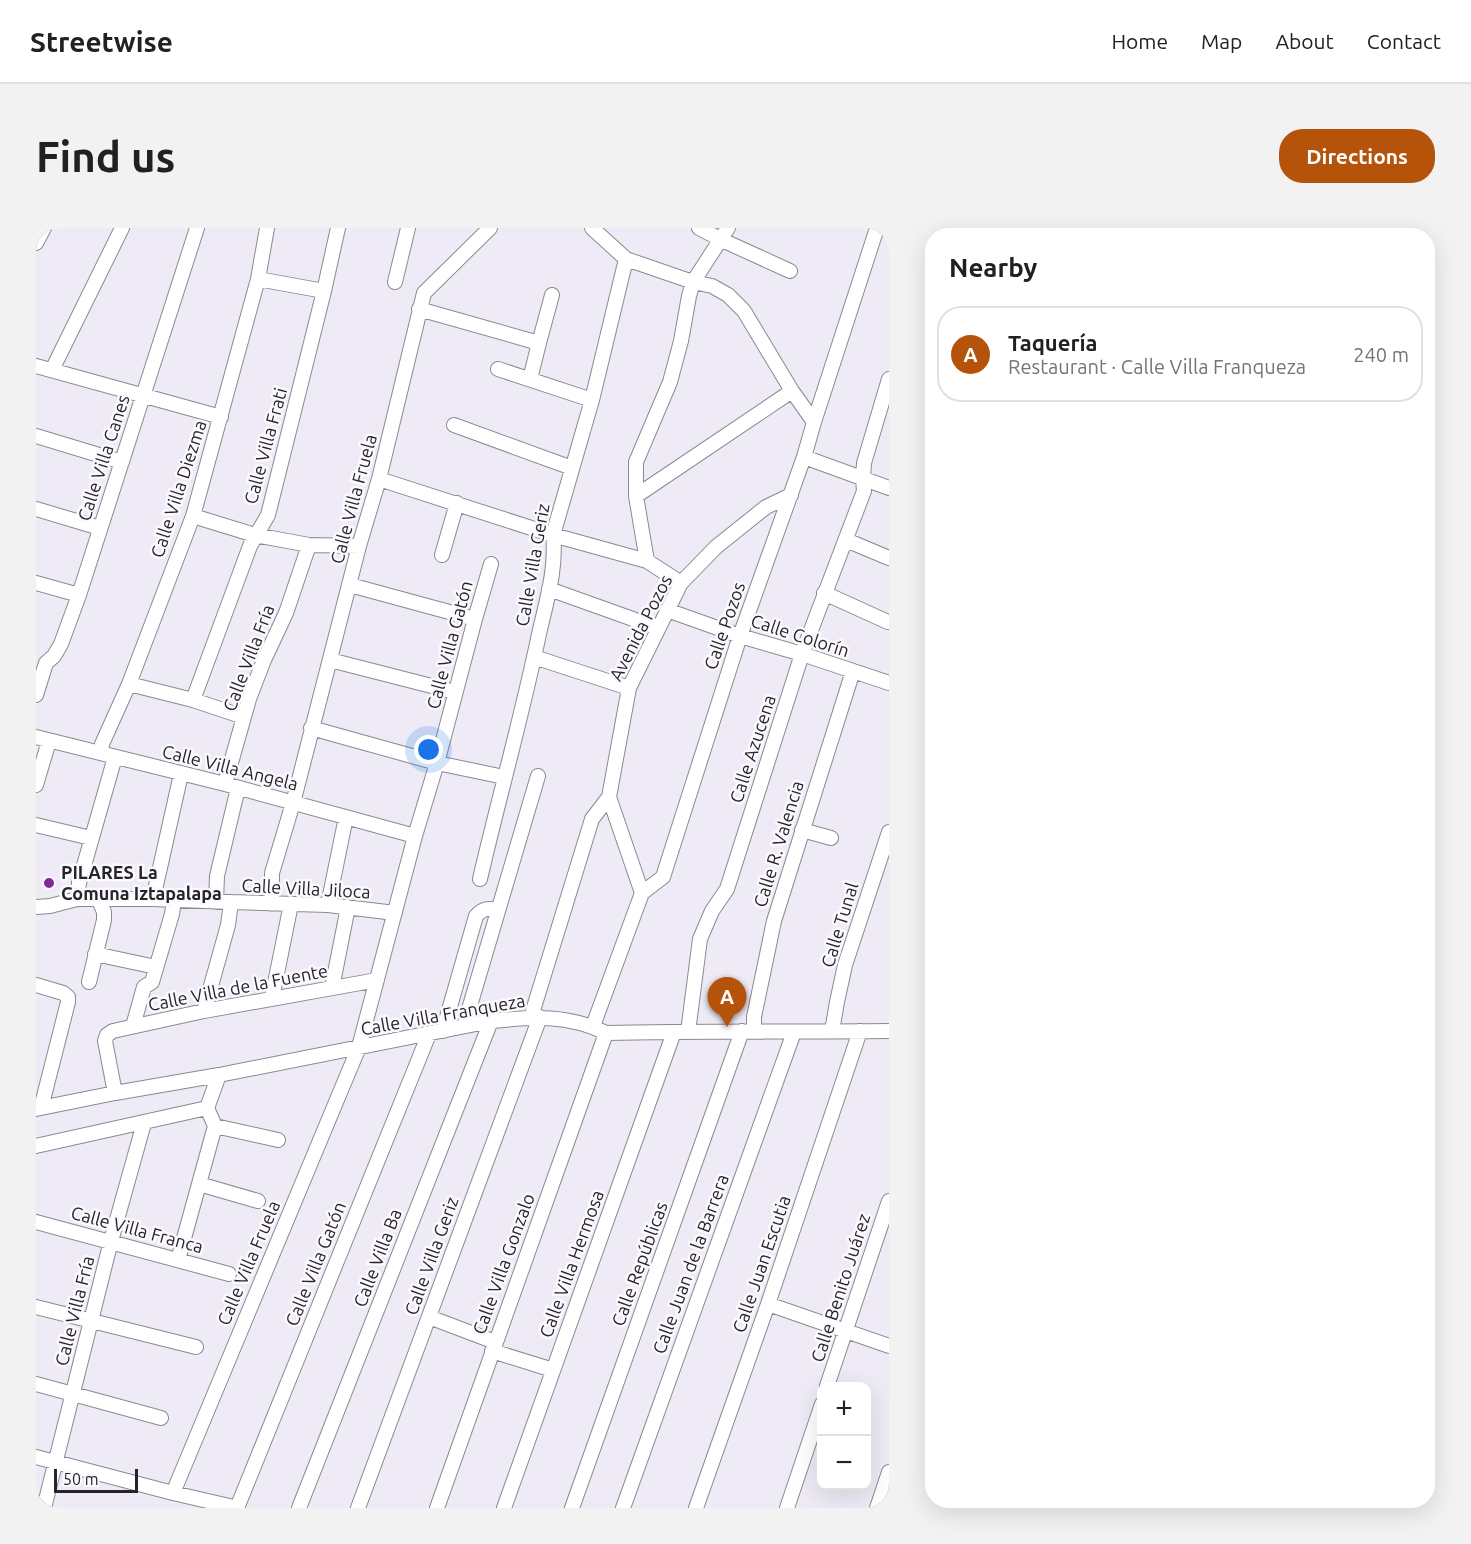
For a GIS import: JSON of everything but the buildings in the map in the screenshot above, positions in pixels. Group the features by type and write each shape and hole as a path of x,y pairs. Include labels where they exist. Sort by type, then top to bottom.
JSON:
{"street":[{"path":"36,243 44,228"},
{"path":"52,370 122,228"},
{"name":"Calle Villa Canes","path":"36,695 41,661 54,656 62,644 197,228"},
{"name":"Calle Villa Diezma","path":"100,753 193,516 258,279 267,228"},
{"name":"Calle Villa Frati","path":"193,700 250,546 268,514 338,228"},
{"path":"395,282 408,228"},
{"name":"Calle Villa Fruela","path":"272,904 272,873 379,478 424,293 490,228"},
{"path":"592,228 626,259 693,282 712,286 728,295 744,311 814,423"},
{"path":"699,228 725,234 790,271"},
{"name":"Calle Pozos","path":"593,1026 642,894 663,877 740,636 804,457 877,228"},
{"path":"647,561 636,496 636,462 670,382 693,282 725,234"},
{"name":"Calle Villa Geriz","path":"480,879 549,588 555,549 553,535 592,400 626,259"},
{"path":"258,279 324,291"},
{"path":"530,379 552,295"},
{"path":"419,309 539,343"},
{"path":"36,366 221,417"},
{"path":"498,369 592,400"},
{"name":"Calle Azucena","path":"681,1032 700,939 712,911 727,889 802,654 864,491 862,479 864,463 889,379"},
{"path":"636,496 792,391"},
{"path":"454,425 572,468"},
{"path":"36,436 122,462"},
{"path":"804,457 889,488"},
{"path":"379,478 553,535 647,561 681,583"},
{"name":"Avenida Pozos","path":"642,894 609,796 629,688 681,583 716,548 765,507 791,495"},
{"path":"442,555 457,503"},
{"path":"36,509 100,528"},
{"path":"193,516 255,535 309,545 359,546"},
{"path":"846,540 889,558"},
{"name":"Calle Villa Fría","path":"216,902 217,876 244,717 264,660 286,613 309,545"},
{"name":"Calle Villa Gatón","path":"359,1047 491,564"},
{"path":"36,583 78,595"},
{"path":"350,585 475,619"},
{"path":"549,588 658,628"},
{"path":"824,593 888,622"},
{"name":"Calle Colorín","path":"667,610 740,636 889,683"},
{"path":"534,657 629,688"},
{"path":"330,660 455,692"},
{"name":"Calle R. Valencia","path":"748,1031 754,1017 774,921 853,671"},
{"path":"129,684 193,700 244,717"},
{"path":"311,728 437,763 504,777"},
{"path":"36,785 43,739"},
{"name":"Calle Villa Angela","path":"43,739 232,786 415,836"},
{"path":"77,899 91,838 115,757"},
{"path":"153,898 181,774"},
{"path":"465,1026 538,776"},
{"path":"535,1017 592,819 609,796"},
{"path":"328,905 346,817"},
{"path":"36,825 91,838"},
{"path":"802,830 831,838"},
{"name":"Calle Tunal","path":"832,1031 845,965 889,832"},
{"name":"Calle Villa Jiloca","path":"36,910 77,899 153,898 328,905 395,913"},
{"path":"89,982 104,920 104,912 99,900"},
{"path":"133,1026 144,987 152,982 174,900"},
{"path":"204,1011 228,925 231,902"},
{"path":"272,998 291,904"},
{"path":"332,988 348,907"},
{"name":"Calle Villa Gatón","path":"237,1508 436,1032 476,916 488,908 498,910"},
{"path":"95,954 156,968"},
{"name":"Calle Villa de la Fuente","path":"115,1093 105,1041 107,1035 113,1031 204,1011 377,980"},
{"path":"36,985 63,993 68,997 38,1108"},
{"name":"Calle Villa Geriz","path":"358,1508 429,1317 535,1017"},
{"name":"Calle Villa Franqueza","path":"38,1108 219,1075 490,1021 535,1017 571,1020 593,1026 606,1033 889,1031"},
{"name":"Calle Villa Ba","path":"299,1508 490,1021"},
{"name":"Calle Repúblicas","path":"572,1508 748,1031"},
{"name":"Calle Juan Escutia","path":"696,1508 860,1031"},
{"name":"Calle Villa Hermosa","path":"504,1508 553,1370 681,1032"},
{"name":"Calle Juan de la Barrera","path":"623,1508 794,1032"},
{"name":"Calle Villa Gonzalo","path":"437,1508 606,1033"},
{"name":"Calle Villa Fruela","path":"173,1493 359,1047"},
{"path":"178,1260 215,1126 207,1108 219,1075"},
{"path":"36,1146 207,1108"},
{"name":"Calle Villa Fría","path":"44,1508 111,1241 144,1123"},
{"path":"215,1126 278,1140"},
{"path":"200,1184 258,1201"},
{"name":"Calle Benito Juárez","path":"828,1382 889,1201"},
{"name":"Calle Villa Franca","path":"36,1222 229,1274"},
{"path":"768,1304 889,1346"},
{"path":"36,1307 196,1347"},
{"path":"429,1317 553,1370"},
{"path":"36,1384 161,1419"},
{"path":"787,1508 817,1419"},
{"path":"36,1457 237,1508"},
{"path":"877,1508 889,1472"}],"place":[{"name":"PILARES La Comuna Iztapalapa","path":"49,883"},
{"name":"Taquería","path":"727,1027"}]}
